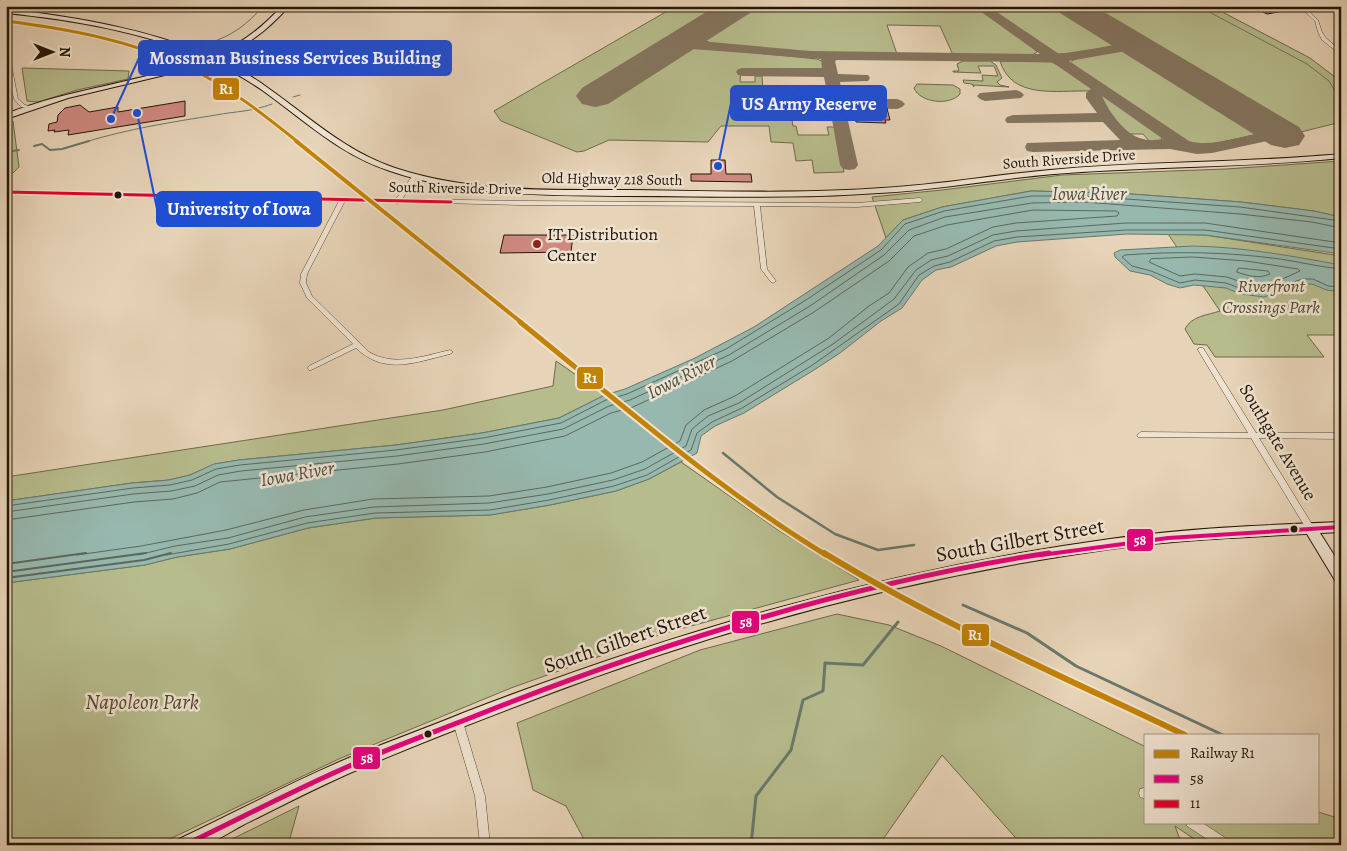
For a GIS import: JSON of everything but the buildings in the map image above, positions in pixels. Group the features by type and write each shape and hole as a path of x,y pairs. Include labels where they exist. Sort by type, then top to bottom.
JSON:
{"main road":[{"path":"6,117 88,91 157,76 211,58 262,30 276,19 286,6"},
{"name":"Old Highway 218 South","path":"6,11 65,19 123,30 168,42 211,58 241,73 267,90 346,149 371,161 414,176 460,186 520,192 810,194"},
{"name":"South Riverside Drive","path":"810,194 927,188 1052,172 1255,164 1341,156"},
{"name":"South Gilbert Street","path":"186,845 371,756 539,689 661,647 767,615 881,586 997,563 1105,545 1341,527"},
{"name":"Southgate Avenue","path":"1310,528 1341,578"}],"street":[{"path":"1301,6 1317,21 1324,39 1341,54"},
{"path":"6,48 16,99 23,106 31,108"},
{"path":"397,202 414,176"},
{"name":"South Riverside Drive","path":"6,192 397,202 757,205 875,204 920,200"},
{"path":"810,194 813,204"},
{"path":"342,200 304,274 304,283 309,296 372,358 385,362 450,352"},
{"path":"757,205 764,269 773,281"},
{"path":"311,368 358,344"},
{"name":"Southgate Avenue","path":"1201,350 1310,528"},
{"path":"1141,436 1341,436"},
{"path":"458,722 480,796 485,845"},
{"path":"1194,824 1226,845"}],"green space":[{"path":"676,6 729,6 583,97 597,103 681,50 696,47 817,59 824,62 826,68 819,70 741,69 740,82 755,82 755,76 762,76 765,119 792,120 798,135 829,135 827,127 836,127 844,172 814,173 812,160 796,161 793,143 771,142 769,126 721,126 708,142 609,140 584,151 577,152 501,121 494,111"},
{"path":"748,6 974,6 1030,44 1037,52 1031,56 953,55 940,26 887,25 897,54 804,52 710,43 701,40 700,37"},
{"path":"983,6 1053,6 1116,45 1079,53 1057,54"},
{"path":"1088,6 1211,6 1310,58 1339,80 1341,122 1301,132"},
{"path":"1120,50 1126,51 1259,134 1207,145 1198,146 1186,143 1080,72 1070,63 1086,55"},
{"path":"963,61 990,61 996,65 1002,78 997,82 1000,85 1009,87 973,85 974,87 972,84 964,83 963,80 983,81 982,75 998,76 994,66 978,66 981,73 953,72 959,71 957,64"},
{"path":"1000,61 1052,62 1067,70 1093,89 1090,91 1050,91 1025,87 1014,82 1006,73"},
{"path":"22,68 129,71 128,79 77,90 38,102 27,101"},
{"path":"917,84 953,85 960,89 960,94 949,100 929,100 917,93 914,88"},
{"path":"1101,94 1160,133 1162,136 1161,140 1150,142 1143,134 1127,134 1098,98"},
{"path":"13,121 19,167 6,180 6,125"},
{"path":"1341,161 1341,217 1314,211 1241,202 1117,193 1031,191 942,207 903,220 886,238 872,197 1062,175 1226,169"},
{"name":"Riverfront Crossings Park","path":"1168,234 1205,235 1341,256 1341,335 1307,335 1324,357 1215,357 1207,345 1194,344 1185,329 1191,321 1220,311"},
{"path":"556,361 605,395 559,418 482,433 396,445 239,460 215,464 190,475 169,480 132,483 6,501 6,477 443,410 553,386"},
{"name":"Napoleon Park","path":"681,462 778,530 859,580 662,634 511,688 341,758 157,845 6,845 6,583 145,565 177,557 230,549 308,528 376,518 490,515 550,505 616,491 649,479"},
{"path":"837,614 889,625 941,646 1144,746 1144,824 1320,824 1320,813 1341,819 1341,845 1203,845 1175,826 1182,845 1022,845 942,755 879,845 587,845 566,806 533,790 517,723 700,650"},
{"path":"299,806 288,845 220,845"}],"water":[{"name":"Iowa River","path":"1031,191 1117,193 1241,202 1314,211 1341,217 1341,254 1205,235 1127,234 1017,242 996,246 951,267 936,270 922,280 902,308 881,321 840,353 744,413 715,426 701,436 697,453 649,479 616,491 490,515 376,518 308,528 230,549 177,557 145,565 6,583 6,501 132,483 169,480 190,475 214,464 239,460 396,445 482,433 559,418 605,395 625,389 695,358 754,327 878,246 903,220 942,207"},
{"path":"1193,246 1249,250 1341,265 1341,292 1327,290 1312,284 1302,284 1264,297 1241,294 1226,288 1194,285 1180,288 1150,275 1130,271 1115,257 1114,253 1120,250"}],"waterway":[{"path":"209,43 239,29 263,6"},
{"path":"1198,6 1307,64 1329,81 1341,101"},
{"path":"293,97 300,95"},
{"path":"85,142 150,126 251,110 272,104"},
{"path":"34,146 42,144 50,150 62,149 89,141"},
{"path":"6,152 19,150"},
{"path":"723,453 777,497 835,534 878,550 914,545"},
{"path":"963,605 1027,633 1076,666 1221,734"},
{"path":"751,845 756,796 791,750 803,700 823,691 825,663 863,665 898,622"}],"taxiway":[{"path":"979,6 1055,58"},
{"path":"705,45 697,42 694,36 722,17"},
{"path":"1055,58 1121,48 1125,41 1120,36"},
{"path":"639,69 671,50 692,45 834,55"},
{"path":"831,73 828,60 834,55"},
{"path":"834,55 1055,58"},
{"path":"1055,58 1183,145"},
{"path":"743,72 831,73"},
{"path":"831,73 837,103"},
{"path":"832,78 863,78"},
{"path":"1101,92 1094,93 1094,98 1116,128 1130,140 1148,145 1183,145"},
{"path":"985,96 1016,95"},
{"path":"768,102 837,103"},
{"path":"837,103 897,104"},
{"path":"837,103 849,165"},
{"path":"1013,120 1108,117"},
{"path":"1183,145 1197,149 1212,148 1261,138 1269,132 1268,127 1263,123"},
{"path":"1033,147 1141,145"}],"runway":[{"path":"595,96 739,6"},
{"path":"1071,6 1285,136"}],"rail line":[{"name":"R1","path":"6,21 75,32 143,50 187,67 256,108 700,467 805,542 856,573 952,624 1183,734"}],"transit line":[{"name":"11","path":"6,192 451,202"},
{"name":"58","path":"185,845 325,777 404,743 616,663 778,612 860,591 943,573 1111,544 1254,531 1341,527"}],"place":[{"name":"University of Iowa","path":"137,113"},
{"name":"Mossman Business Services Building","path":"111,119"},
{"name":"US Army Reserve","path":"718,166"},
{"name":"IT Distribution Center","path":"537,244"}]}
